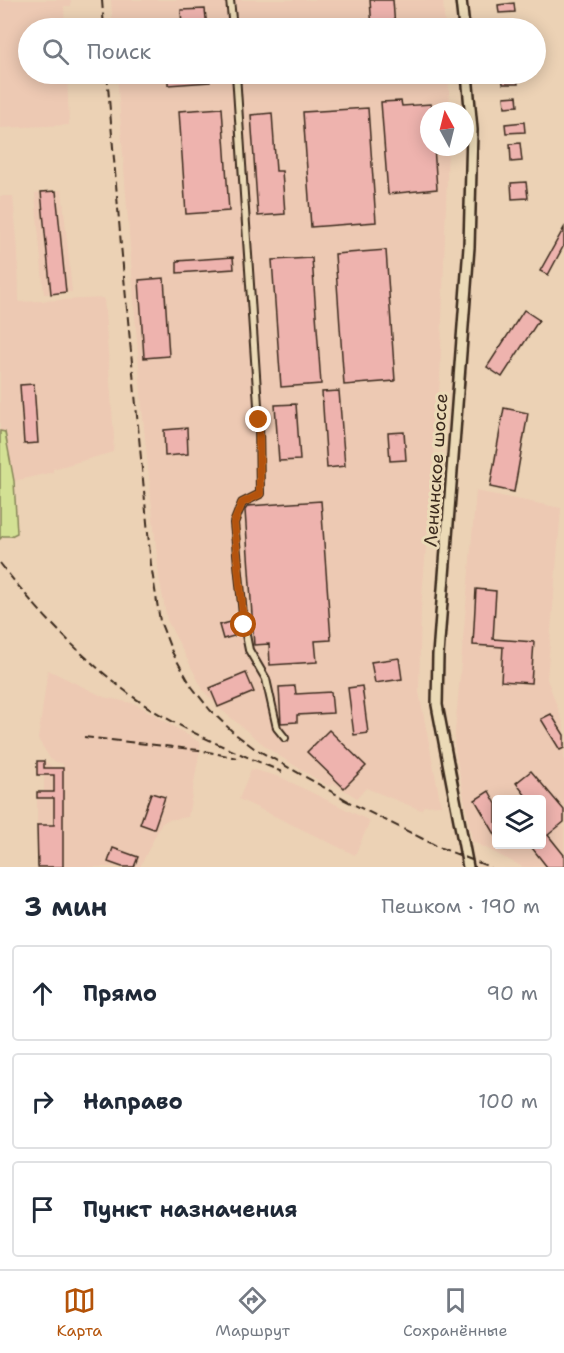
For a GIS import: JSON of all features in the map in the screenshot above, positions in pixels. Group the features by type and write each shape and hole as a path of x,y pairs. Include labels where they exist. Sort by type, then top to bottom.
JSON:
{"street":[{"path":"230,0 232,18"},
{"path":"461,0 463,18"},
{"path":"237,84 259,420 260,494 242,503 234,523 235,546 249,650 266,679 277,728 285,738"},
{"name":"Ленинское шоссе","path":"468,84 472,130 469,248 438,655 437,705 468,867"}],"shaded area":[{"path":"0,0 71,0 71,6 64,6 65,18 18,18 18,84 67,84 69,125 0,128"},
{"path":"111,0 443,0 444,18 112,18"},
{"path":"118,84 449,84 450,102 420,102 420,156 448,156 440,379 421,608 419,692 441,805 424,806 421,810 366,788 357,798 333,783 329,787 270,750 219,708 203,690 167,620 159,577 142,408"},
{"path":"62,190 72,292 44,294 35,193"},
{"path":"0,196 13,196 18,251 19,302 104,298 114,437 113,452 53,469 53,472 14,481 5,433 0,431"},
{"path":"476,491 561,508 547,679 564,725 564,867 523,867 472,841 454,743"},
{"path":"48,670 104,697 136,704 201,743 188,817 167,820 161,824 140,867 38,867 37,847 43,847 43,844 37,844 37,792 44,792 44,775 37,775 37,761 44,761 54,768 63,768 63,764 51,760 38,739"},
{"path":"251,769 280,777 370,821 355,855 239,799"}],"green space":[{"path":"0,431 5,432 14,481 17,533 3,536 0,539"}],"building":[{"path":"370,0 393,0 394,18 371,18"},
{"path":"514,3 515,12 499,13 498,5"},
{"path":"205,9 206,18 181,18 181,10"},
{"path":"517,96 518,106 505,107 504,97"},
{"path":"401,101 402,106 420,105 420,156 435,156 437,189 388,194 381,102"},
{"path":"222,108 229,211 186,214 179,111"},
{"path":"368,108 376,222 311,227 303,112"},
{"path":"272,113 276,171 282,171 285,214 258,216 251,115"},
{"path":"524,122 525,132 506,133 505,124"},
{"path":"520,143 522,161 511,162 510,144"},
{"path":"526,182 528,198 512,199 511,183"},
{"path":"56,191 66,292 51,294 41,192"},
{"path":"564,228 564,245 548,275 540,271"},
{"path":"386,250 395,381 344,385 335,254"},
{"path":"233,257 234,269 177,273 177,261"},
{"path":"312,258 321,384 281,387 272,260"},
{"path":"164,278 169,356 144,358 139,280"},
{"path":"524,310 539,320 502,377 487,367"},
{"path":"34,384 38,443 24,444 20,385"},
{"path":"339,391 345,466 327,468 322,392"},
{"path":"296,404 300,460 279,461 275,405"},
{"path":"504,408 528,413 514,492 490,487"},
{"path":"187,428 188,454 165,456 164,430"},
{"path":"404,432 406,460 390,461 388,433"},
{"path":"321,501 331,640 315,641 317,662 270,665 269,644 254,645 245,510 248,506"},
{"path":"476,589 496,591 493,639 534,642 531,683 501,681 503,647 473,645"},
{"path":"231,622 234,636 223,639 219,625"},
{"path":"399,658 402,679 375,683 371,662"},
{"path":"246,673 254,692 218,707 210,688"},
{"path":"295,686 296,694 331,692 333,713 297,715 297,722 281,723 279,687"},
{"path":"362,686 368,733 354,735 348,688"},
{"path":"551,714 564,735 564,748 560,750 541,719"},
{"path":"329,730 366,766 344,788 307,752"},
{"path":"37,761 44,761 44,768 63,768 63,867 38,867 37,825 54,825 54,798 37,798 37,792 54,792 54,775 37,775"},
{"path":"531,771 564,810 564,822 548,835 564,855 564,867 547,867 533,849 546,849 546,795 525,795 516,783"},
{"path":"489,791 492,797 492,829 475,800"},
{"path":"151,793 165,797 154,829 140,824"},
{"path":"113,848 138,857 134,867 122,867 108,862"}],"railway":[{"path":"102,0 103,18"},
{"path":"108,84 151,565 160,621 172,652 192,687 210,710 234,733 254,748 350,802"},
{"path":"0,563 60,632 128,693 183,727 282,772"},
{"path":"84,737 199,750 237,758"},
{"path":"343,799 441,848 490,867"}],"route":[{"path":"244,625 234,523 242,503 260,494 259,420"}]}
